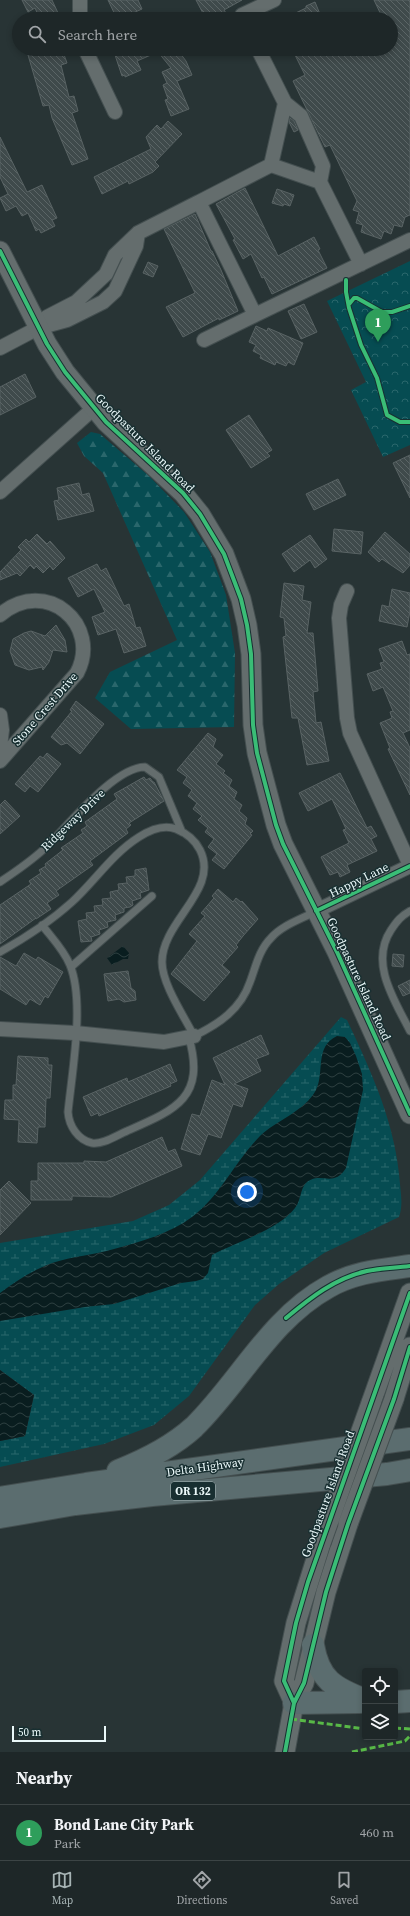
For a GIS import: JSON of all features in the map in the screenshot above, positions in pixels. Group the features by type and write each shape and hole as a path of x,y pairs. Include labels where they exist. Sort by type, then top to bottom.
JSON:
{"highway":[{"path":"86,1484 145,1461 180,1438 194,1426 225,1391 286,1318 309,1298 349,1277 367,1271 410,1266"},
{"name":"Delta Highway","path":"0,1498 86,1484 410,1439"},
{"name":"Delta Highway","path":"0,1517 75,1504 136,1496 387,1474 410,1470"},
{"path":"387,1474 410,1474"},
{"path":"313,1645 318,1665 323,1676 341,1691 362,1700"},
{"path":"294,1703 362,1701"},
{"path":"398,1702 410,1701"}],"street":[{"path":"80,0 80,12"},
{"path":"248,12 274,0"},
{"path":"88,56 115,112"},
{"path":"262,56 285,103 301,116 323,166 320,182 361,264"},
{"path":"271,165 285,103"},
{"path":"0,348 38,328 47,317 76,302 106,274 115,255 138,233 271,165 320,182"},
{"path":"199,202 255,315"},
{"path":"204,340 410,240"},
{"name":"Goodpasture Island Road","path":"0,251 38,328 66,372 106,422 183,493 200,514 224,554 241,599 247,625 250,654 253,725 257,753 268,801 283,844 343,966 409,1116"},
{"path":"0,492 94,408"},
{"name":"Happy Lane","path":"316,911 410,865 350,733 347,718 339,618 341,605 347,591"},
{"name":"Stone Crest Drive","path":"0,615 18,603 31,600 44,600 54,604 74,620 82,642 83,656 78,673 0,761"},
{"name":"Stone Crest Drive","path":"0,715 2,730 0,747"},
{"path":"0,1029 75,1033 160,1042 173,1042 192,1037"},
{"name":"Goodpasture Island Road","path":"294,1703 284,1681 296,1623 321,1543 410,1293"},
{"path":"284,1752 294,1703 304,1683 326,1592 348,1524 394,1399 410,1347"}],"lane":[{"name":"Ridgeway Drive","path":"0,882 43,850 91,799 133,769 145,767 159,777 182,832"},
{"name":"Ridgeway Drive","path":"0,952 42,926 72,902 107,864 138,838 152,830 164,827 182,832 192,839 199,849 204,861 205,874 198,890 168,937 163,949 162,963 166,981 192,1037 194,1056 194,1073 189,1089 182,1100 173,1108 159,1117 95,1144 87,1141 77,1134 71,1125 68,1116 75,1033 76,997 71,967 62,952 42,926"},
{"path":"71,967 152,896"},
{"path":"192,1037 225,1018 240,1002 250,984 260,954 276,932 316,911"},
{"path":"410,911 400,916 387,936 382,951 382,968 391,994 410,1031"}],"green space":[{"path":"410,261 410,445 383,457 351,390 366,382 327,301"},
{"path":"91,432 100,434 149,476 184,512 210,552 226,595 235,653 234,727 131,729 95,698 110,672 177,640 103,473 84,456 77,443"},
{"path":"341,1017 347,1020 374,1080 388,1120 398,1162 401,1200 399,1217 324,1253 279,1284 255,1305 189,1396 154,1425 104,1444 0,1467 0,1441 25,1436 34,1395 0,1370 0,1243 133,1221 169,1205 200,1180"}],"water":[{"path":"123,946 129,953 128,959 123,959 112,965 107,958"},
{"path":"337,1036 345,1037 350,1043 362,1074 363,1090 346,1168 341,1174 331,1179 311,1179 304,1186 297,1205 288,1216 268,1229 212,1255 208,1273 203,1279 181,1283 114,1304 85,1307 0,1321 0,1293 31,1272 52,1263 106,1251 145,1240 175,1228 192,1217 211,1199 260,1136 298,1110 311,1097 319,1083 321,1060 325,1047"},
{"path":"0,1370 34,1395 25,1436 0,1441"}],"building":[{"path":"22,0 52,0 58,12 37,12 35,8 28,12"},
{"path":"108,0 138,0 142,9 135,12 114,12"},
{"path":"196,0 242,0 224,10 225,12 202,12"},
{"path":"374,0 410,0 410,215 405,217 402,227 394,225 391,234 384,231 381,239 361,232 363,225 356,223 359,212 353,210 357,201 330,145 325,147 293,81 305,75 296,56 398,56 398,12 380,12"},
{"path":"315,2 319,12 298,12 306,8 306,6"},
{"path":"28,56 64,56 67,63 61,65 69,97 74,96 78,111 72,113 88,159 72,165 52,118 49,105 43,106"},
{"path":"115,56 149,56 137,61 141,70 125,77 125,75 122,76"},
{"path":"161,56 182,56 192,75 177,81 189,109 171,116 165,100 168,99 163,85 167,83 162,72 171,68"},
{"path":"290,118 294,121 298,130 294,132 289,122"},
{"path":"168,121 182,134 155,162 159,166 153,172 129,184 128,181 102,194 94,177 151,149 146,137 157,125 161,129"},
{"path":"0,137 27,192 42,185 57,218 52,220 55,226 41,233 39,229 36,231 28,213 22,216 16,206 6,211 0,198 8,194 0,177"},
{"path":"245,188 278,256 314,237 320,249 318,250 327,268 272,294 264,277 262,278 251,254 243,259 233,240 235,239 216,204"},
{"path":"277,189 294,195 290,206 272,203"},
{"path":"195,214 238,311 219,320 219,318 183,337 166,307 195,293 164,229"},
{"path":"148,262 158,266 153,277 143,273"},
{"path":"304,304 317,332 301,339 288,311"},
{"path":"256,326 267,331 268,328 303,343 294,365 288,362 286,366 276,362 275,365 260,358 261,355 253,351 256,345 249,342"},
{"path":"25,374 36,397 0,415 0,387"},
{"path":"249,415 272,450 267,453 270,456 251,468 226,430"},
{"path":"410,455 410,498 393,463"},
{"path":"338,479 346,495 314,510 306,494"},
{"path":"79,483 82,495 89,493 94,511 58,520 54,501 59,500 57,488"},
{"path":"334,529 363,532 361,554 332,551"},
{"path":"385,532 410,554 410,565 403,573 382,559 379,562 368,552"},
{"path":"37,534 47,544 50,541 65,558 53,570 50,566 43,573 36,566 34,569 30,565 20,576 17,573 0,580 0,572 21,550 18,547 26,539 29,542"},
{"path":"310,535 327,559 315,568 310,560 294,572 282,554"},
{"path":"97,564 101,571 106,568 124,606 129,604 136,628 140,627 146,646 124,653 116,629 98,635 92,617 105,612 94,589 78,597 68,578"},
{"path":"284,583 304,586 302,600 311,602 307,633 313,633 318,691 313,692 316,723 321,722 329,761 307,765 298,718 292,718 283,637 286,636 284,618 280,617"},
{"path":"392,589 410,593 410,611 407,627 379,621 382,605 389,607"},
{"path":"56,625 65,640 67,652 53,650 49,662 43,670 42,667 29,670 15,665 10,651 13,639 31,631 45,636"},
{"path":"402,641 407,655 410,654 410,730 403,733 410,748 410,795 388,749 390,748 380,723 392,718 390,712 393,711 383,687 373,691 367,674 382,669 380,663 384,662 379,649"},
{"path":"76,701 104,724 80,754 67,743 61,745 51,737 72,711 70,710"},
{"path":"208,733 216,739 213,747 223,755 216,764 225,771 223,773 232,780 229,786 237,792 234,799 242,805 239,811 247,818 245,824 253,831 250,834 252,835 224,869 212,860 217,854 208,847 214,839 205,832 208,828 198,820 202,816 193,809 197,803 188,796 192,790 183,783 187,777 177,770"},
{"path":"47,753 61,764 38,792 30,786 25,792 15,784 40,756 43,758"},
{"path":"340,773 367,828 371,826 377,836 371,839 377,851 347,865 350,872 340,877 338,872 330,875 321,857 349,843 343,830 346,829 332,799 308,811 299,793"},
{"path":"144,777 146,780 150,778 154,782 164,801 129,823 131,825 126,829 128,833 90,861 93,865 56,891 59,895 47,903 51,909 0,944 0,905 31,884 29,881 41,873 39,870 46,866 45,864 63,850 61,848 83,833 81,830 87,826 85,822 117,799 114,794"},
{"path":"5,800 20,816 0,834 0,805"},
{"path":"146,868 149,890 140,893 141,898 132,901 133,905 124,908 124,912 115,915 116,920 107,922 108,927 99,930 100,934 91,937 92,941 81,942 78,921 87,919 86,913 95,912 94,906 103,905 102,899 111,898 110,892 119,890 118,884 127,883 126,877 135,876 135,870"},
{"path":"218,889 233,902 236,898 241,902 242,901 258,919 236,945 238,947 222,965 230,972 204,1001 171,974 197,941 189,934 205,916 201,913 214,898 212,896"},
{"path":"24,953 36,960 38,957 63,972 48,998 45,996 40,1005 30,999 26,1005 0,989 0,957 16,966"},
{"path":"393,954 404,955 403,967 392,966"},
{"path":"128,971 131,988 135,991 136,1000 124,1002 119,999 108,1001 104,974"},
{"path":"410,980 410,993 403,996 398,986"},
{"path":"261,1035 269,1054 256,1059 261,1071 234,1084 248,1089 242,1107 233,1104 221,1138 208,1134 200,1155 181,1149 192,1114 200,1116 212,1080 225,1085 213,1058"},
{"path":"18,1056 48,1058 48,1065 52,1065 50,1098 46,1098 45,1127 38,1127 37,1143 18,1142 19,1120 4,1119 5,1100 13,1100 13,1085 16,1085"},
{"path":"170,1064 177,1081 170,1084 171,1086 99,1116 98,1113 91,1116 83,1097 127,1078 128,1082"},
{"path":"162,1137 168,1152 175,1149 182,1166 111,1197 72,1196 72,1200 31,1200 31,1181 38,1181 38,1163 84,1163 84,1161 106,1162"},
{"path":"9,1181 31,1203 0,1235 0,1190"}],"marked path":[{"path":"291,1719 362,1729"},
{"path":"398,1728 410,1729"},
{"path":"352,1752 405,1741 410,1736"}],"cycle path":[{"path":"0,251 47,344 65,372 106,422 183,493 200,514 224,554 241,599 247,625 251,654 253,725 257,753 276,825 283,844 337,952 410,1114"},
{"path":"346,280 346,292 349,308 361,345 377,378 387,415 400,422 410,422"},
{"path":"350,303 354,298 357,298 382,312 392,312 410,306"},
{"path":"316,911 410,866"},
{"path":"286,1318 314,1296 344,1278 367,1271 410,1266"},
{"path":"294,1703 284,1681 296,1623 308,1582 410,1293"},
{"path":"285,1752 294,1703 304,1683 326,1592 348,1524 394,1399 410,1347"}],"place":[{"name":"Bond Lane City Park","path":"378,342"}]}
